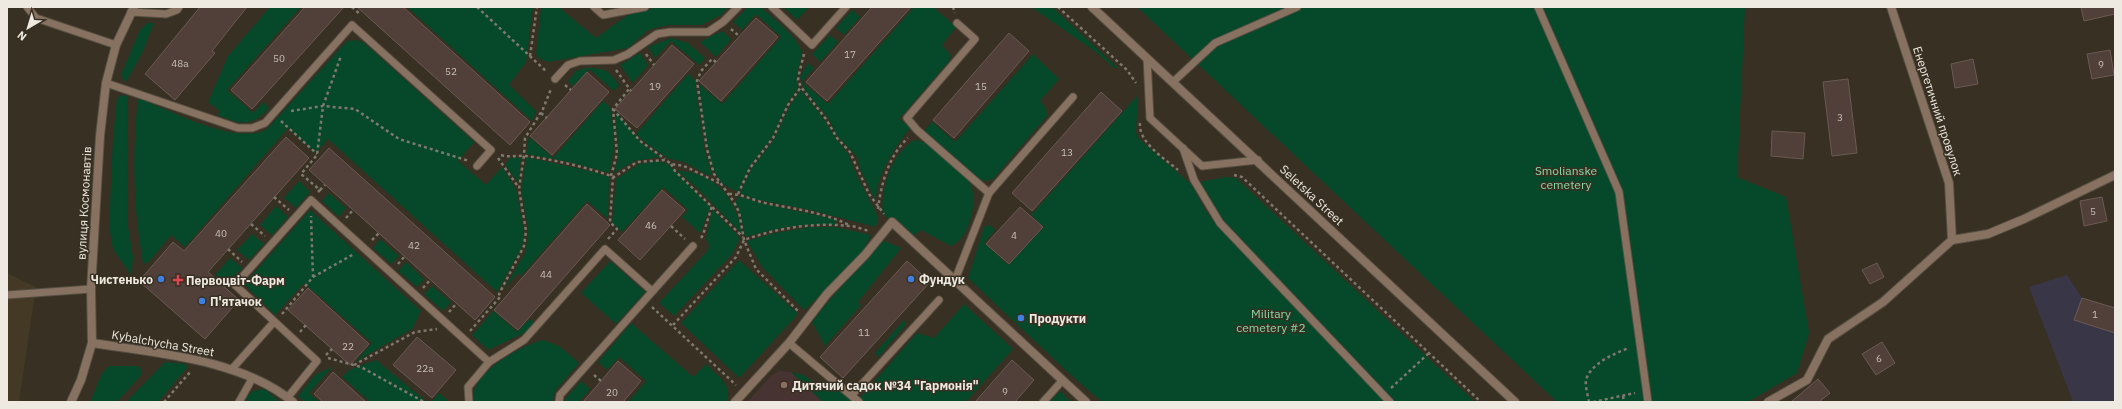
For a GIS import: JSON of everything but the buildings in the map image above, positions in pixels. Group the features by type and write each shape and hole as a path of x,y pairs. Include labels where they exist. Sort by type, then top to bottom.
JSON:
{"street":[{"name":"Seletska Street","path":"1092,7 1258,160 1515,402"},
{"name":"Енергетичний провулок","path":"1891,7 1949,183 1952,240"},
{"name":"вулиця Космонавтів","path":"71,402 81,380 92,343 91,289 100,136 106,83 116,44 133,9"},
{"path":"1768,402 1807,380 1828,339 1882,302 1952,240 1995,231 2024,219 2115,175"},
{"path":"735,402 789,343 806,319 892,222 1086,402"},
{"name":"Kybalchycha Street","path":"92,343 201,360 252,378 290,400"}],"lane":[{"path":"27,7 36,18 116,44"},
{"path":"133,9 166,14 177,10 179,7"},
{"path":"594,7 603,15 645,7"},
{"path":"555,79 568,66 580,61 610,62 628,54 657,34 664,32 708,32 723,22 738,7"},
{"path":"772,7 812,45 846,7"},
{"path":"1173,82 1215,43 1297,7"},
{"path":"1538,7 1619,192 1648,402"},
{"path":"957,23 975,39 907,118 917,130 989,194"},
{"path":"106,83 238,128 259,126 273,114 352,25 491,150 477,166"},
{"path":"1148,58 1150,118 1202,166 1258,160"},
{"path":"955,280 989,194 1073,97"},
{"path":"1183,148 1194,180 1220,223 1390,402"},
{"path":"290,400 317,361 235,285 311,200 489,362"},
{"path":"559,402 560,395 693,246"},
{"path":"469,402 468,387 489,362 524,340 605,249 652,291"},
{"path":"7,295 91,289"},
{"path":"852,395 939,300"},
{"path":"231,370 274,322"},
{"path":"789,343 860,402"},
{"path":"239,402 252,378"},
{"path":"1043,402 1062,381"}],"path":[{"path":"352,7 361,15"},
{"path":"463,339 501,296 499,294 522,251 526,231 519,189 524,155 524,138 541,112 555,79 477,7"},
{"path":"530,56 537,7"},
{"path":"1058,7 1127,70 1139,88"},
{"path":"320,190 301,174 317,155 323,106 342,54"},
{"path":"804,54 799,74 800,87 826,119 837,138 850,152 869,194 878,209 892,222"},
{"path":"716,62 712,59 701,71 697,82 706,149 714,174 719,183 729,194 739,212 744,239 756,269 806,319"},
{"path":"607,240 617,229 610,222 612,176 617,154 613,108 630,90 610,62"},
{"path":"738,194 750,168 773,138 788,105 800,87"},
{"path":"273,114 323,106 354,109 399,139 464,158 477,166"},
{"path":"613,108 640,141 670,163 675,171 744,239"},
{"path":"541,112 547,118"},
{"path":"273,114 317,155"},
{"path":"1141,116 1140,128 1144,139 1185,176 1194,180"},
{"path":"878,209 881,186 890,163 905,141 917,130"},
{"path":"491,150 506,157 524,155 590,169 612,176 638,162 661,159 670,163 684,166 719,183"},
{"path":"491,150 519,189"},
{"path":"1232,174 1242,177 1481,402"},
{"path":"313,277 311,200 325,185"},
{"path":"729,194 738,194 754,200 816,213 837,219 850,226"},
{"path":"274,197 296,217"},
{"path":"671,226 693,246 703,235 712,206"},
{"path":"251,224 273,243"},
{"path":"673,325 736,257 744,239 768,232 810,225 850,226 882,234"},
{"path":"228,249 250,269"},
{"path":"274,322 313,277 364,249"},
{"path":"644,300 673,325 744,392"},
{"path":"354,366 416,332 450,328"},
{"path":"1589,402 1586,379 1591,370 1618,352 1640,344"},
{"path":"332,349 324,357 361,367 424,402"},
{"path":"1383,395 1429,353"},
{"path":"164,402 201,360"},
{"path":"1593,402 1646,390"},
{"path":"1622,396 1624,402"}],"shaded area":[{"path":"7,273 36,287 19,402 7,402"},
{"path":"2067,275 2082,298 2115,308 2115,402 2073,402 2029,287"},
{"name":"Дитячий садок №34 \"Гармонія\"","path":"780,371 791,372 823,402 747,402 772,375"}],"green space":[{"path":"270,7 301,7 227,90 253,113 263,102 269,108 256,119 245,123 233,121 217,115 220,111 208,102 228,56"},
{"path":"407,7 533,7 526,62 509,85 536,111 532,121"},
{"path":"541,7 562,7 562,10 596,38 629,14 658,7 728,7 721,15 701,25 668,25 648,30 628,48 548,62 538,58 536,54"},
{"path":"748,7 761,7 796,40 801,51 801,56 796,79 798,88 787,104 772,137 749,167 738,192 722,183 711,163 705,136 699,84 722,104 781,37 756,14 742,30 733,22"},
{"path":"783,7 809,7 797,20"},
{"path":"914,7 933,7 956,27 942,45 951,56 949,61 899,119 910,128 892,154 882,173 876,202 860,169 857,157 837,136 828,118 804,90 800,77 808,63 814,68 802,82 828,104"},
{"path":"1031,7 1052,7 1117,67 1115,69 1096,52"},
{"name":"Smolianske cemetery","path":"1137,7 1745,7 1737,177 1786,197 1809,333 1797,373 1748,402 1557,402"},
{"path":"852,10 860,17 844,35 836,28"},
{"path":"147,23 154,23 143,51 126,82 122,78 122,72 140,30"},
{"path":"722,31 731,39 716,57 700,42"},
{"path":"830,35 838,42 820,62 812,54"},
{"path":"671,38 688,43 705,58 699,65 671,41 655,58 648,47"},
{"path":"356,40 364,43 474,142 458,161 486,185 502,167 516,189 524,232 522,247 497,292 328,139 316,153 288,128 185,247 171,235 148,263 143,263 137,222 134,180 138,98 203,125 239,133 254,133 267,129 347,41"},
{"path":"640,53 648,65 633,83 620,65"},
{"path":"1033,54 1059,79 1040,101 1046,108 1047,116 993,179 985,181 981,180 924,131 932,122 955,142"},
{"path":"585,68 605,70 619,85 614,91 589,69 573,86 568,81 576,71"},
{"path":"688,74 695,80 704,148 712,175 707,175 684,162 667,158 643,141 636,134"},
{"path":"800,90 821,115 848,154 855,172 878,217 876,227 810,210 753,199 740,193 751,169 774,139 789,107"},
{"path":"121,95 128,96 127,220 133,258 131,275 113,249 109,227 113,138 117,98"},
{"name":"Military cemetery #2","path":"1138,95 1136,132 1139,139 1191,184 1205,210 1217,226 1223,220 1200,182 1225,177 1236,178 1475,402 1102,402 1073,377 968,278 984,227 990,225 995,230 984,243 1008,265 1044,227 1031,215"},
{"path":"603,101 610,107 613,132 613,156 609,173 569,162 526,154 529,137 553,158"},
{"path":"615,111 641,143 660,157 634,161 614,173 618,157"},
{"path":"915,140 929,145 955,165 968,180 971,186 973,201 967,228 963,236 951,246 921,230 911,238 883,214 883,194 889,172 899,153"},
{"path":"526,157 590,171 609,177 608,219 587,201 521,276 518,273 503,290 525,253 527,224 521,190"},
{"path":"510,158 521,158 518,183 505,165"},
{"path":"658,161 668,164 710,207 700,233 682,217 688,210 663,187 622,232 612,223 616,179 639,164"},
{"path":"676,170 691,172 703,176 722,190 735,209 743,235 696,187"},
{"path":"299,181 310,192 296,208 284,198"},
{"path":"329,193 346,208 339,217 322,201"},
{"path":"739,196 763,204 836,220 835,225 789,227 745,237 742,221 735,202"},
{"path":"276,206 288,217 272,235 260,225"},
{"path":"712,209 740,238 732,254 674,316 659,303 708,250 709,245 706,239"},
{"path":"310,210 421,311 412,329 355,362 372,343 304,283 275,315 244,284"},
{"path":"809,227 835,227 871,235 861,254 804,310 762,267 747,241 770,234"},
{"path":"252,234 264,244 249,260 237,250"},
{"path":"380,239 399,256 391,264 373,248"},
{"path":"882,240 901,248 858,302 861,305 825,346 812,322"},
{"path":"230,258 242,268 226,285 215,275"},
{"path":"739,260 798,314 739,378 681,323"},
{"path":"610,261 645,292 616,324 581,293"},
{"path":"406,262 424,279 417,287 398,271"},
{"path":"432,286 451,302 443,311 424,294"},
{"path":"964,304 1013,349 966,402 856,402 917,333 934,338"},
{"path":"493,311 517,332 529,319 535,324 526,332 488,350 472,335"},
{"path":"904,320 906,324 904,327 878,357 875,353"},
{"path":"631,323 693,377 706,364 726,385 728,390 727,402 628,402 646,381 619,357 607,370 598,362"},
{"path":"543,340 559,346 579,363 555,391 552,402 473,402 474,391 479,381 487,371 498,362 522,348"},
{"path":"376,360 427,402 370,402 342,377 349,370"},
{"path":"165,362 186,364 187,368 158,402 126,402"},
{"path":"109,366 137,366 140,368 142,374 117,402 90,402 102,373"},
{"path":"333,366 309,393 319,402 305,402 298,396 315,375"},
{"path":"791,372 803,375 823,388 838,389 854,402 823,402"},
{"path":"581,381 590,389 579,402 565,402 566,398"},
{"path":"263,389 280,402 250,402 245,398 253,391"},
{"path":"1060,391 1071,402 1050,402"},
{"path":"439,393 450,402 431,402"}],"place":[{"name":"Чистенько","path":"161,279"},
{"name":"Фундук","path":"911,279"},
{"name":"Первоцвіт-Фарм","path":"178,280"},
{"name":"П'ятачок","path":"202,301"},
{"name":"Продукти","path":"1021,318"},
{"name":"Дитячий садок №34 \"Гармонія\"","path":"784,385"}]}
